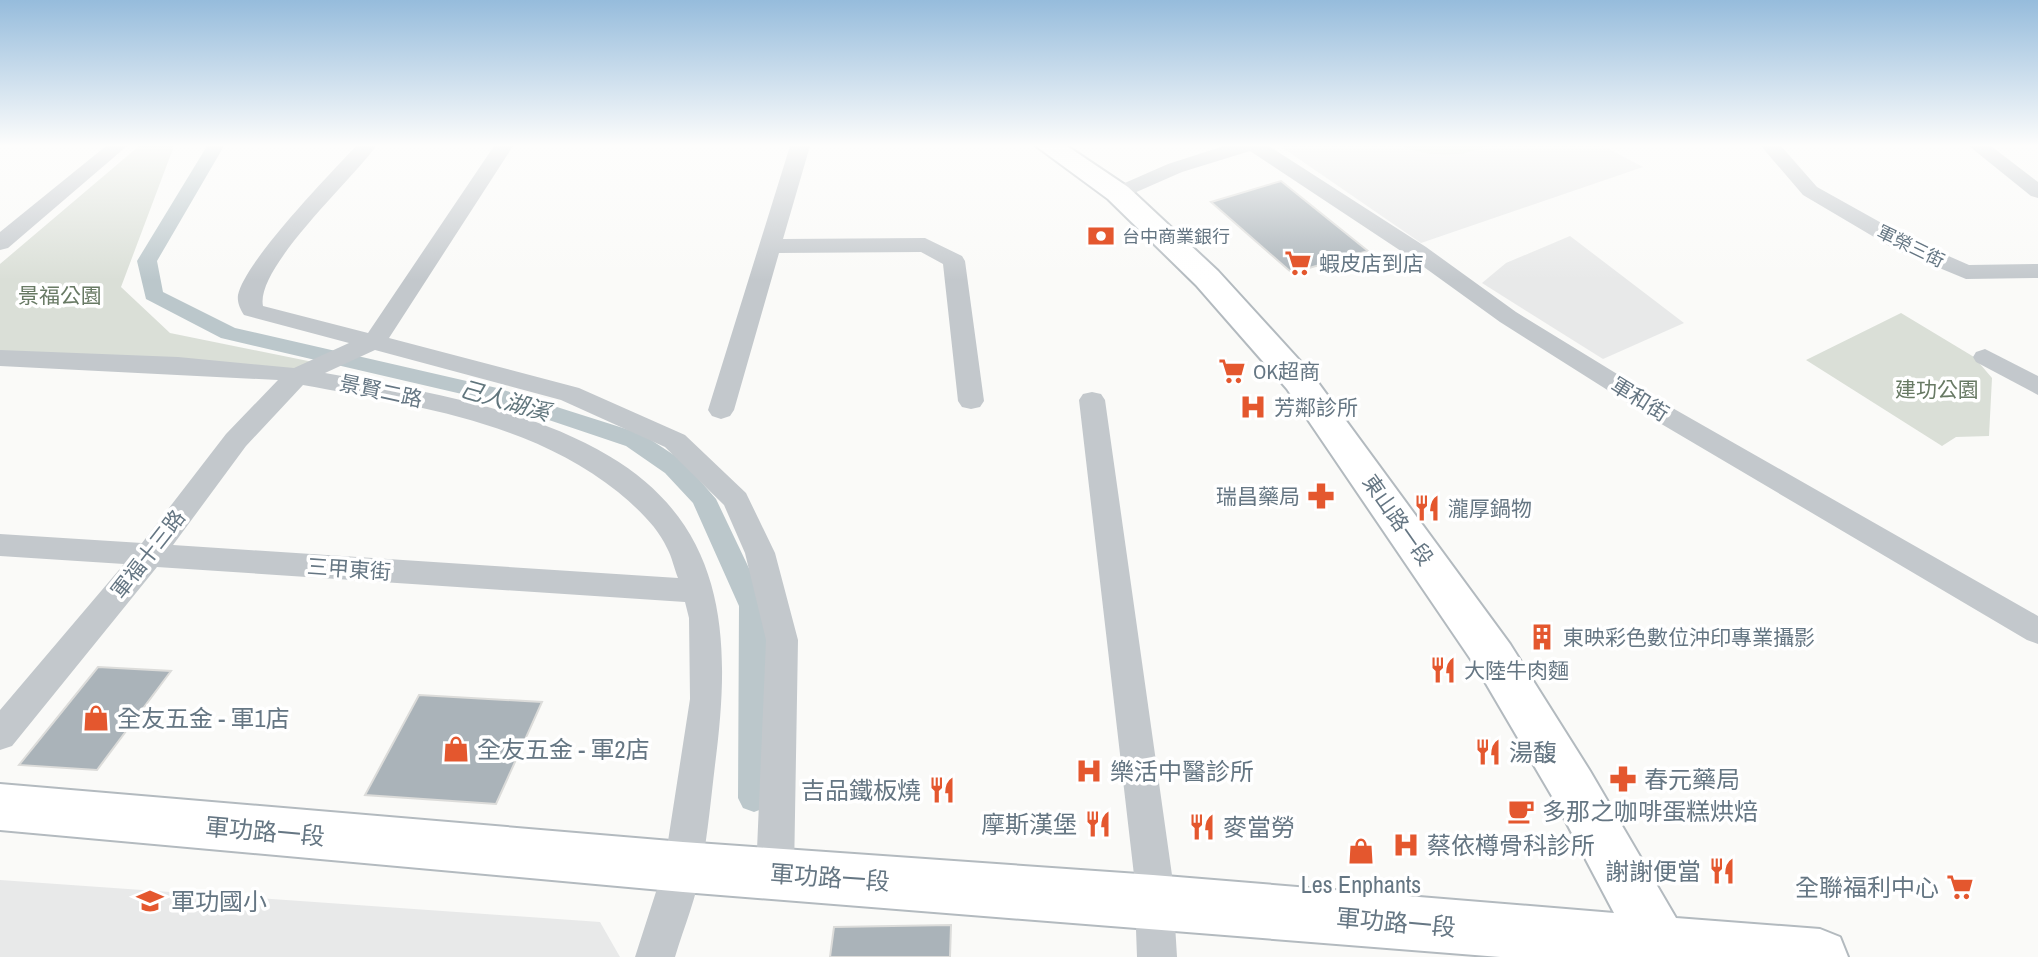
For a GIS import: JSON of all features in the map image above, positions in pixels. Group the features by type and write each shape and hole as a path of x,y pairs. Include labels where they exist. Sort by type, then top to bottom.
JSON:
{"main road":[{"name":"東山路一段","path":"1115,191 1208,278 1299,381 1494,657 1573,787 1665,951"},
{"name":"軍功路一段","path":"0,807 682,867 1153,901 1665,951 1820,957"}],"street":[{"path":"0,243 64,191"},
{"path":"326,191 258,276 250,295 252,310 570,394 675,441 736,500 760,553 782,640 775,873"},
{"path":"300,375 374,341 474,191"},
{"path":"721,410 786,191"},
{"path":"1118,193 1123,191"},
{"name":"軍和街","path":"1324,191 1418,251 1508,317 1656,409 2038,631"},
{"name":"軍榮三街","path":"1810,191 1904,245 1966,272 2038,271"},
{"path":"769,246 925,245 954,261 971,401"},
{"path":"1985,356 2038,387"},
{"name":"景賢二路","path":"0,358 178,365 300,375 436,402 532,430 582,453 600,463 648,501 680,542 698,591 705,618 707,699 682,867 655,957"},
{"name":"軍福十三路","path":"0,736 148,557 236,440 300,375"},
{"path":"1092,400 1153,875 1157,957"},
{"name":"三甲東街","path":"0,545 148,557 698,591"}],"shaded area":[{"path":"1345,191 1574,191 1421,243"},
{"path":"1570,236 1684,323 1603,359 1482,283 1506,263"},
{"name":"軍功國小","path":"0,880 600,922 620,957 0,957"}],"green space":[{"name":"景福公園","path":"86,191 157,191 121,287 170,333 318,363 324,371 0,352 0,264"},
{"name":"建功公園","path":"1901,313 1974,357 1992,378 1989,436 1956,437 1942,446 1806,360"}],"building":[{"path":"1249,191 1293,191 1368,251 1292,273 1211,202"},
{"name":"全友五金 - 軍1店","path":"98,667 171,671 97,770 19,765"},
{"name":"全友五金 - 軍2店","path":"419,695 542,702 496,804 365,795"},
{"path":"951,925 950,957 830,957 834,927"}],"waterway":[{"name":"己人湖溪","path":"189,191 147,261 153,295 228,333 497,395 634,440 674,467 704,499 753,606 754,798"}],"place":[{"name":"台中商業銀行","path":"1101,236"},
{"name":"蝦皮店到店","path":"1298,263"},
{"name":"OK超商","path":"1232,371"},
{"name":"芳鄰診所","path":"1253,407"},
{"name":"瑞昌藥局","path":"1321,496"},
{"name":"瀧厚鍋物","path":"1427,508"},
{"name":"東映彩色數位沖印專業攝影","path":"1542,637"},
{"name":"大陸牛肉麵","path":"1443,670"},
{"name":"全友五金 - 軍1店","path":"96,718"},
{"name":"全友五金 - 軍2店","path":"456,749"},
{"name":"湯馥","path":"1488,752"},
{"name":"樂活中醫診所","path":"1089,771"},
{"name":"春元藥局","path":"1623,779"},
{"name":"吉品鐵板燒","path":"942,790"},
{"name":"多那之咖啡蛋糕烘焙","path":"1521,811"},
{"name":"摩斯漢堡","path":"1098,824"},
{"name":"麥當勞","path":"1202,827"},
{"name":"蔡依樽骨科診所","path":"1406,845"},
{"name":"Les Enphants","path":"1361,851"},
{"name":"謝謝便當","path":"1722,871"},
{"name":"全聯福利中心","path":"1960,887"},
{"name":"軍功國小","path":"150,901"}]}
